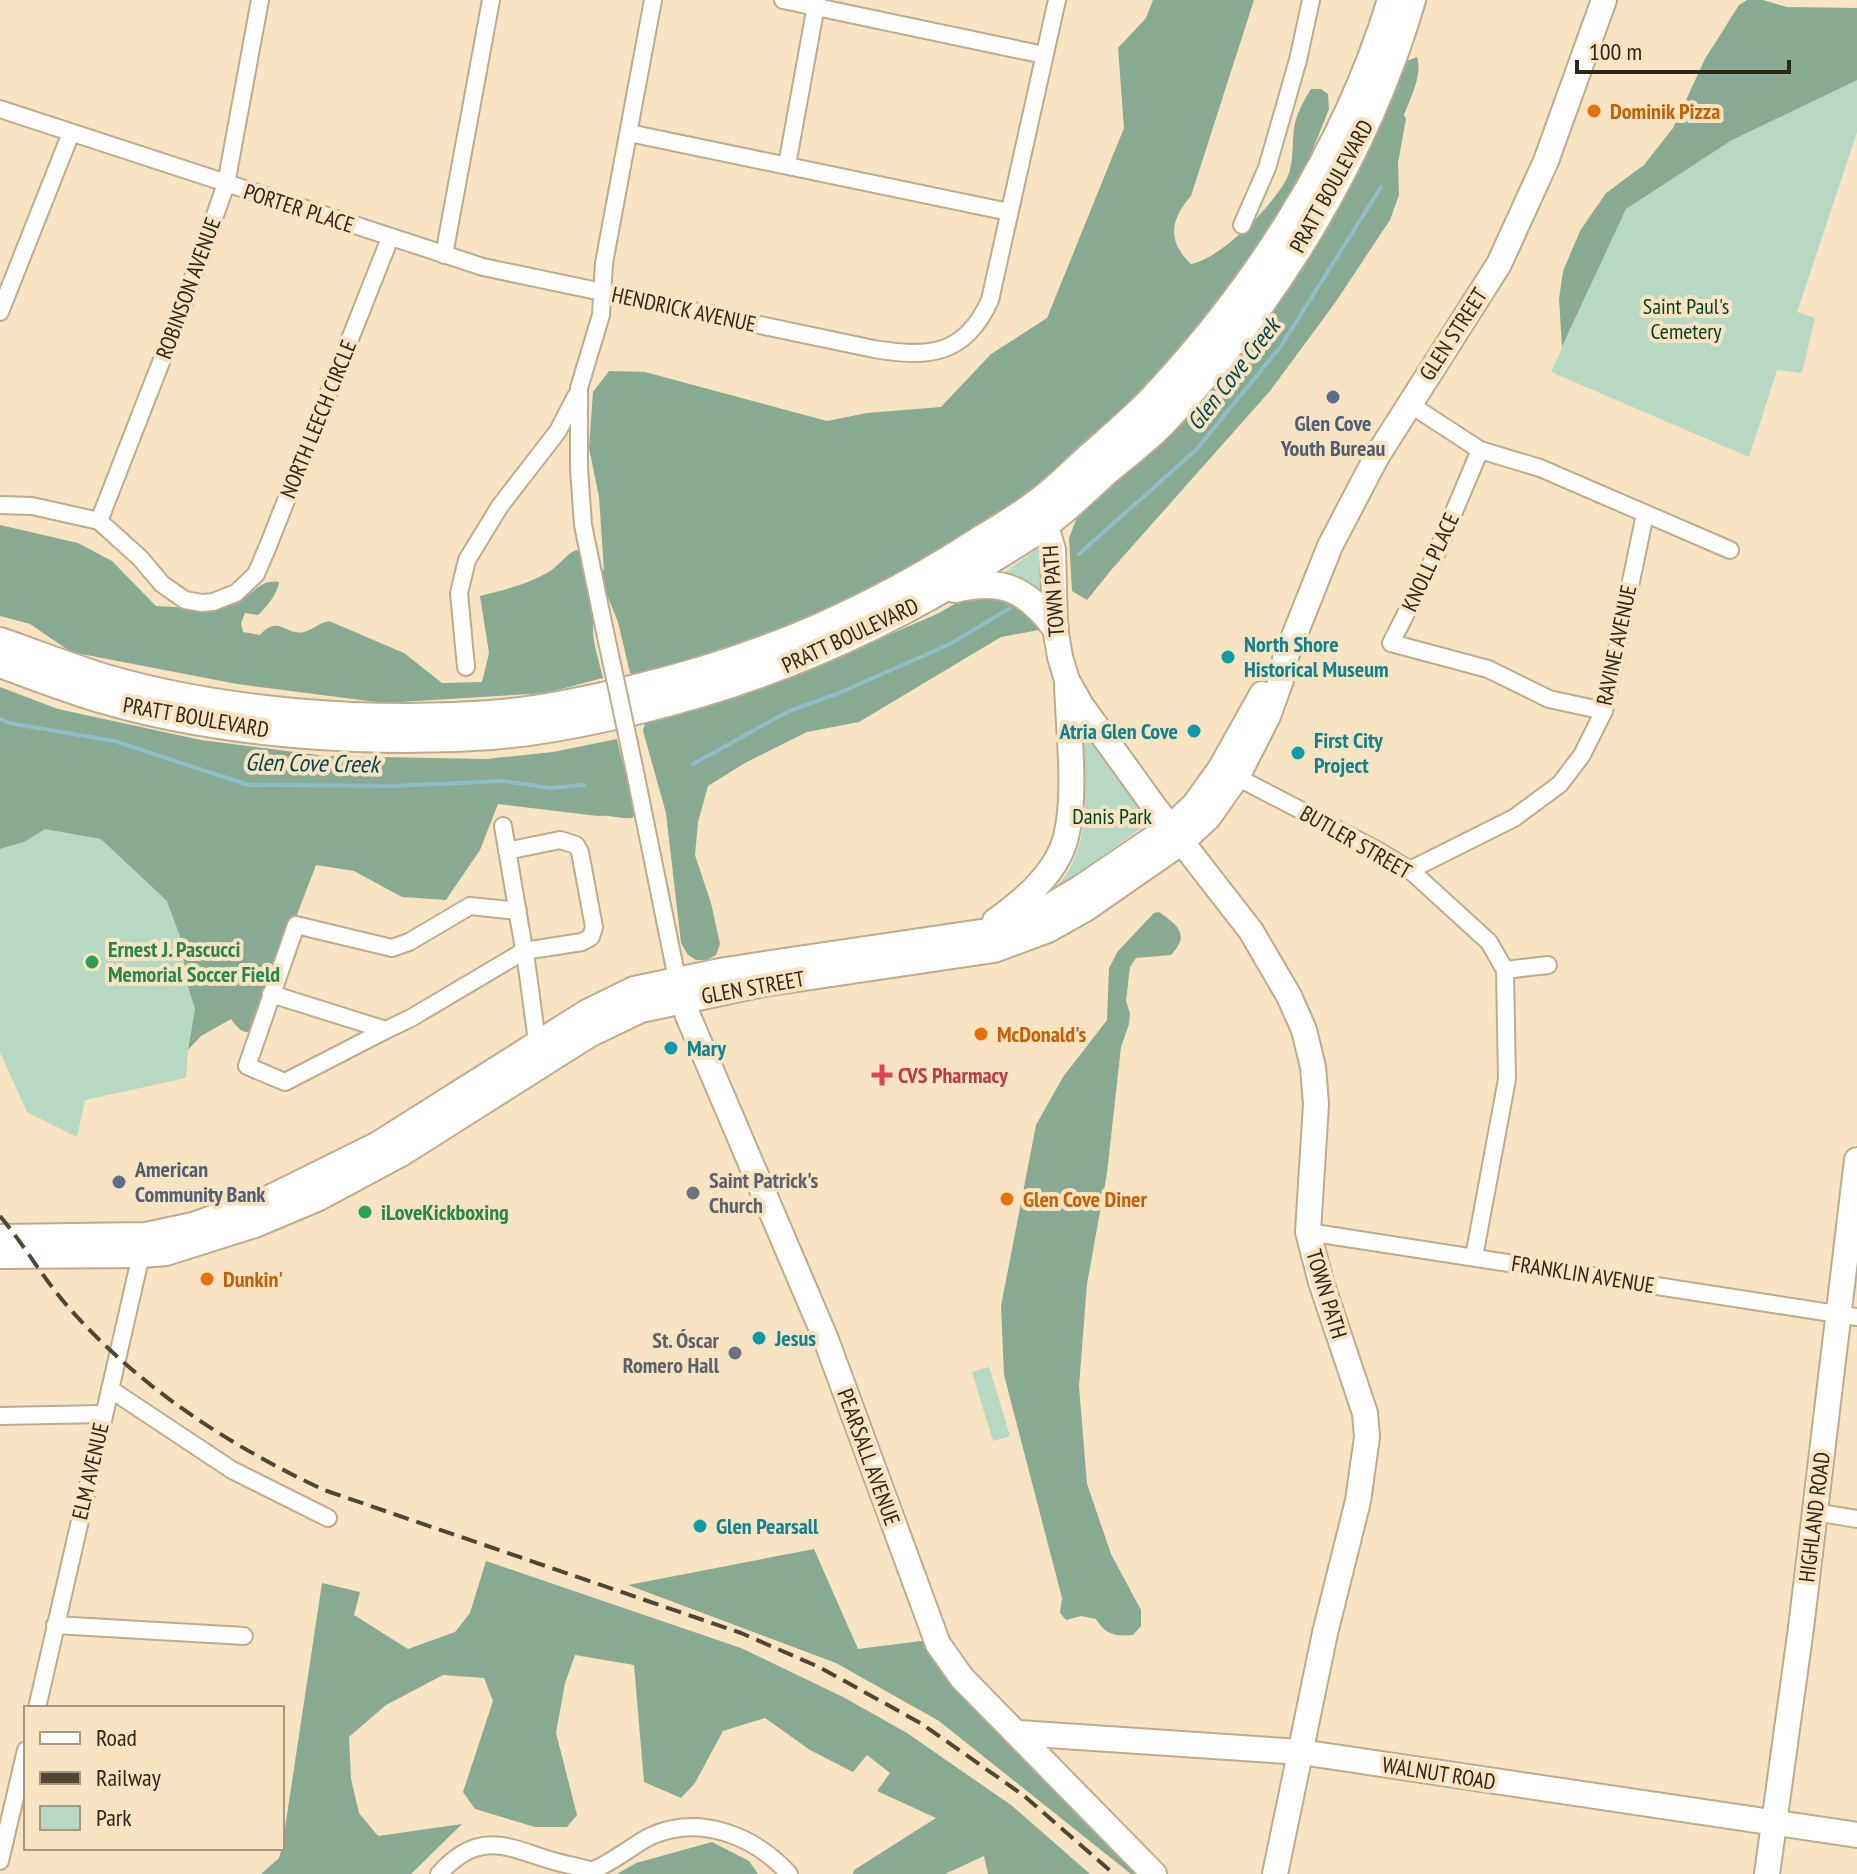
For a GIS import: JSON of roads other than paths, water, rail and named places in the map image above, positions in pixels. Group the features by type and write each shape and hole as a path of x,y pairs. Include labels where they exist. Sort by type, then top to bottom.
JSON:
{"main road":[{"name":"PRATT BOULEVARD","path":"0,641 107,678 208,700 307,712 395,717 492,714 575,703 700,672 777,646 841,619 1043,513 1210,333 1256,272 1296,211 1349,112 1391,0"},
{"name":"PRATT BOULEVARD","path":"0,664 101,700 205,722 305,734 380,738 494,736 579,724 707,694 785,667 851,639 940,592 1163,423 1227,347 1315,222 1369,121 1395,56 1412,0"},
{"name":"GLEN STREET","path":"143,1245 271,1197 307,1179 540,1053 587,1012 634,989 680,990 725,970 916,952 994,950 1176,834 1194,805 1229,773 1273,675 1285,659 1330,546 1377,456 1499,264 1546,161 1604,0"},
{"name":"TOWN PATH","path":"1043,513 1053,550 1055,627 1067,680 1081,705 1251,931 1288,993 1304,1030 1313,1067 1316,1104 1308,1232 1321,1282 1365,1413 1367,1438 1358,1501 1325,1633 1275,1874"},
{"path":"940,592 995,583 1024,594 1055,627"},
{"name":"TOWN PATH","path":"987,931 1044,877 1066,839 1070,808 1067,680"},
{"path":"1037,924 1044,877"},
{"name":"GLEN STREET","path":"916,952 987,931 1037,924"},
{"name":"PEARSALL AVENUE","path":"680,990 825,1337 936,1641 962,1678 1154,1874"},
{"name":"HIGHLAND ROAD","path":"1767,1874 1815,1512 1847,1316 1857,1160"},
{"path":"0,1237 143,1245"},
{"path":"0,1256 143,1245"},
{"name":"WALNUT ROAD","path":"1019,1733 1301,1752 1857,1835"},
{"path":"1267,1874 1280,1842"}],"street":[{"name":"ROBINSON AVENUE","path":"99,521 186,298 226,184 260,0"},
{"path":"444,255 491,0"},
{"path":"602,291 604,263 653,0"},
{"path":"783,0 816,3 1044,55"},
{"name":"HENDRICK AVENUE","path":"680,990 586,550 579,388 601,315 602,291 907,355 929,354 960,341 982,317 990,300 1057,0"},
{"path":"1242,225 1267,168 1298,60 1311,0"},
{"path":"787,165 816,3"},
{"name":"PORTER PLACE","path":"0,109 483,267 602,291"},
{"path":"0,312 71,133"},
{"path":"629,133 1009,212"},
{"name":"NORTH LEECH CIRCLE","path":"99,521 140,558 162,584 185,600 213,602 236,593 256,574 390,238"},
{"path":"466,667 459,593 467,560 500,506 566,420 579,388"},
{"path":"1408,403 1480,450 1540,468 1730,550"},
{"name":"KNOLL PLACE","path":"1480,450 1437,552 1391,643 1488,669 1537,695 1604,711"},
{"path":"0,505 32,506 99,521"},
{"name":"RAVINE AVENUE","path":"1410,870 1514,818 1560,784 1582,755 1604,711 1645,514"},
{"name":"BUTLER STREET","path":"1229,773 1410,870 1489,942 1505,970"},
{"path":"503,826 540,1053"},
{"path":"507,851 560,840 576,845 580,852 594,927 591,937 582,942 524,951 411,1018 285,1082 247,1066 296,925 392,948 409,942 470,906 518,911"},
{"path":"1474,1257 1507,1079 1505,970 1548,965"},
{"path":"271,994 386,1030"},
{"name":"FRANKLIN AVENUE","path":"1308,1232 1847,1316"},
{"name":"ELM AVENUE","path":"37,1706 143,1245"},
{"path":"110,1389 232,1470 328,1518"},
{"path":"0,1416 103,1414"},
{"path":"1815,1512 1857,1519"},
{"path":"55,1625 244,1636"},
{"path":"0,1861 24,1759"},
{"path":"439,1874 456,1857 481,1847 503,1844 550,1862 592,1870 651,1836 684,1827 732,1833 753,1844 789,1874"}],"waterway":[{"name":"Glen Cove Creek","path":"1079,554 1196,450 1281,346 1381,187"},
{"name":"Glen Cove Creek","path":"693,764 787,712 839,693 950,644 1010,608"},
{"name":"Glen Cove Creek","path":"0,719 114,741 249,785 394,786 503,781 550,788 584,785"}],"railway":[{"path":"0,1216 61,1298 97,1338 188,1413 254,1454 324,1490 741,1633 819,1667 922,1724 1023,1795 1114,1874"}],"place":[{"name":"Dominik Pizza","path":"1594,111"},
{"name":"Glen Cove Youth Bureau","path":"1333,397"},
{"name":"North Shore Historical Museum","path":"1228,657"},
{"name":"Atria Glen Cove","path":"1194,731"},
{"name":"First City Project","path":"1298,753"},
{"name":"Ernest J. Pascucci Memorial Soccer Field","path":"92,962"},
{"name":"McDonald's","path":"981,1034"},
{"name":"Mary","path":"671,1048"},
{"name":"CVS Pharmacy","path":"882,1075"},
{"name":"American Community Bank","path":"119,1182"},
{"name":"Saint Patrick's Church","path":"693,1193"},
{"name":"Glen Cove Diner","path":"1007,1199"},
{"name":"iLoveKickboxing","path":"365,1212"},
{"name":"Dunkin'","path":"207,1279"},
{"name":"Jesus","path":"759,1338"},
{"name":"St. Óscar Romero Hall","path":"735,1353"},
{"name":"Glen Pearsall","path":"700,1526"}],"park label":[{"name":"Saint Paul's Cemetery","path":"1686,318"},
{"name":"Danis Park","path":"1112,816"}]}
